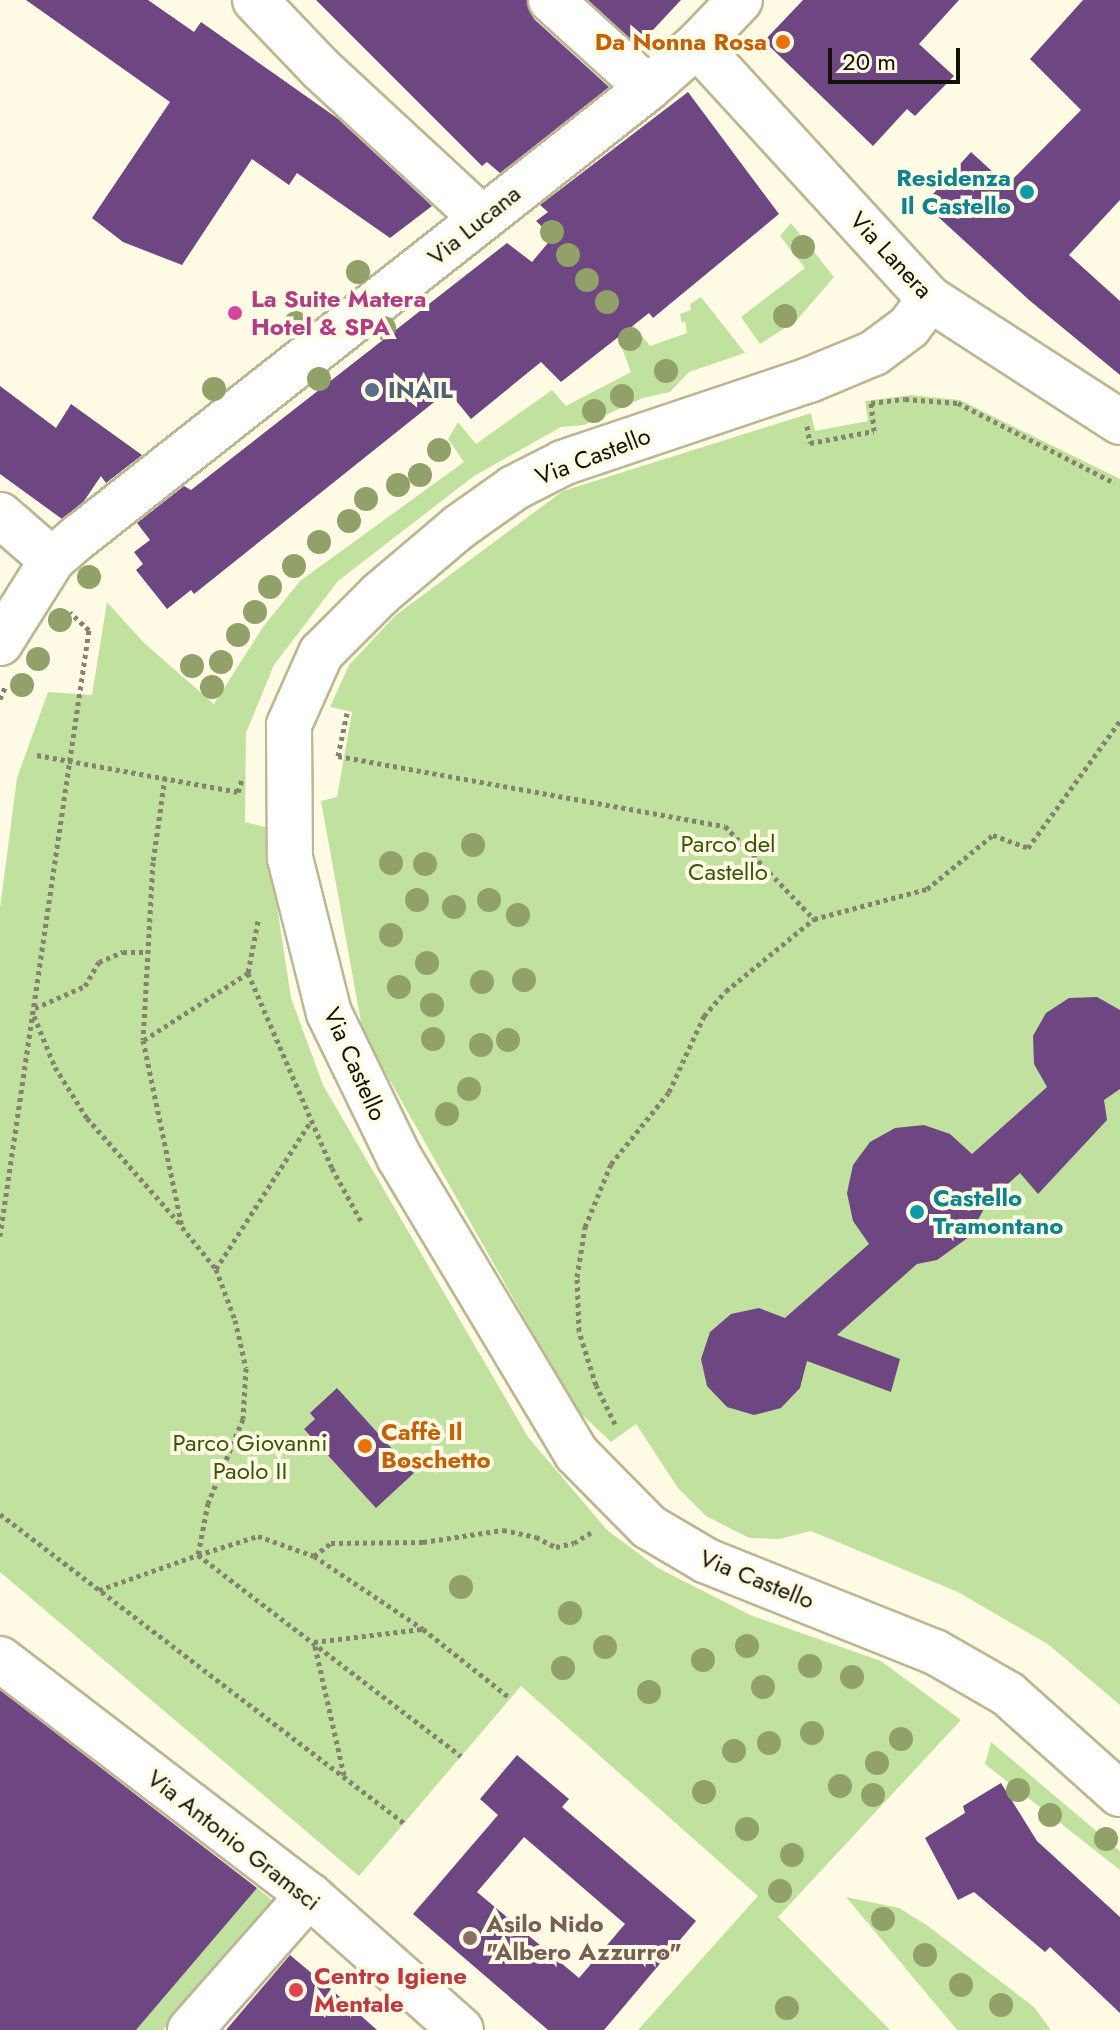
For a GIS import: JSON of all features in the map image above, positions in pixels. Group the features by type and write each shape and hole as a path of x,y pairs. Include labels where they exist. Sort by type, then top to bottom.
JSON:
{"street":[{"path":"218,0 321,69"},
{"path":"255,0 321,69 481,217"},
{"path":"551,0 648,88"},
{"name":"Via Lucana","path":"0,643 52,560 473,227 481,217 648,88 697,45 740,0"},
{"name":"Via Lanera","path":"697,45 930,299 1120,422"},
{"name":"Via Castello","path":"930,299 909,327 874,353 809,380 563,463 514,488 459,527 380,594 321,653 289,725 290,858 329,1013 399,1157 576,1453 649,1527 707,1561 935,1652 1008,1694 1120,1794"},
{"path":"0,515 52,560"},
{"name":"Via Antonio Gramsci","path":"0,1659 309,1895 461,2030"},
{"path":"190,2030 309,1895"}],"path":[{"path":"806,419 810,443 874,431 871,403 905,399 958,403 1115,483"},
{"path":"0,1236 89,630 67,609"},
{"path":"338,756 348,704"},
{"path":"620,1435 596,1385 579,1331 577,1277 592,1206 626,1142 669,1092 704,1016 726,991 814,919 927,889 993,835 1028,848 1120,721"},
{"path":"325,754 725,826 814,919"},
{"path":"37,755 238,792 247,768"},
{"path":"165,777 153,862 143,1040 182,1227"},
{"path":"34,1012 85,986 99,962 123,952 146,952"},
{"path":"143,1040 248,973"},
{"path":"34,1012 55,1067 87,1118 216,1269 235,1320 246,1368 243,1419 208,1503 198,1555"},
{"path":"216,1269 311,1121"},
{"path":"0,1514 404,1823"},
{"path":"314,1556 331,1543 423,1542 503,1530 536,1537 556,1547 574,1543 599,1525"},
{"path":"98,1590 258,1536 314,1556 423,1629 510,1698"},
{"path":"198,1555 461,1756"},
{"path":"314,1642 423,1629"},
{"path":"314,1642 344,1775"}],"green space":[{"path":"791,223 834,277 797,320 760,344 741,317 805,268 780,236"},
{"name":"Parco Giovanni Paolo II","path":"701,297 745,353 689,372 670,392 643,398 584,425 561,427 474,476 338,581 274,665 246,733 245,822 265,827 291,998 323,1085 528,1437 607,1530 658,1568 750,1615 881,1661 961,1720 778,1917 890,2030 638,2030 758,1896 521,1686 359,1876 0,1572 0,908 17,778 48,692 92,695 107,602 144,643 214,704 263,627 300,581 464,462 448,439 458,422 476,444 552,390 566,406 631,372 612,321 625,314 650,346 687,333 680,314 691,310 690,304"},
{"name":"Parco del Castello","path":"911,395 960,400 1120,479 1120,1705 1049,1645 958,1592 811,1531 779,1539 749,1538 706,1516 678,1488 636,1424 611,1442 576,1409 363,1033 321,801 337,797 352,712 330,707 349,665 396,615 563,491 811,413 815,431 868,421 865,401"},
{"path":"991,1742 1120,1851 1120,1870 985,1764"},
{"path":"257,1888 272,1900 163,2030 136,2030"},
{"path":"846,1897 899,1908 928,1926 1034,2007 1051,2030 957,2030"}],"building":[{"path":"26,0 148,0 194,32 201,22 337,118 432,206 390,238 297,173 289,185 252,159 182,265 123,242 92,218 170,102"},
{"path":"316,0 527,0 534,19 609,87 500,173 487,162 482,166"},
{"path":"588,0 681,0 638,46"},
{"path":"803,0 959,0 919,44 954,76 915,116 907,109 873,146 764,41"},
{"name":"Residenza Il Castello","path":"1083,0 1120,0 1120,200 1069,255 1120,301 1120,375 1029,300 924,204 971,152 1007,185 1081,110 1030,59"},
{"path":"688,92 779,214 653,318 649,313 561,382 541,362 471,419 448,391 194,594 191,590 167,609 136,570 143,564 134,552 150,540 137,523 184,486 191,490 507,243 532,262 553,237 536,221 548,212 540,205"},
{"path":"0,386 56,428 71,404 142,455 106,483 101,476 84,501 62,519 0,474"},
{"name":"Castello Tramontano","path":"1097,997 1120,1010 1120,1089 1104,1100 1107,1120 1038,1194 1020,1173 987,1203 969,1237 937,1260 917,1264 837,1335 900,1359 891,1392 807,1361 800,1388 781,1408 754,1415 727,1407 707,1386 701,1359 710,1332 731,1314 759,1308 785,1318 869,1244 853,1221 847,1193 853,1165 870,1142 895,1128 924,1125 950,1134 972,1154 1047,1087 1034,1064 1033,1036 1046,1013 1069,998"},
{"name":"Caffè Il Boschetto","path":"337,1388 414,1473 376,1508 304,1429 315,1419 310,1413"},
{"path":"0,1690 257,1888 136,2030 0,2030"},
{"path":"517,1755 569,1799 562,1807 696,1921 604,2030 548,2030 413,1914 498,1815 480,1799","holes":["524,1837 625,1924 579,1978 477,1892"]},
{"path":"1001,1783 1037,1841 1120,1917 1120,2013 1050,1947 1045,1952 974,1892 958,1900 925,1838 965,1813 963,1806"},
{"name":"Centro Igiene Mentale","path":"290,1955 340,1997 377,2030 226,2030"}],"place":[{"name":"Da Nonna Rosa","path":"783,42"},
{"name":"Residenza Il Castello","path":"1027,192"},
{"name":"La Suite Matera Hotel & SPA","path":"235,313"},
{"name":"INAIL","path":"372,390"},
{"name":"Castello Tramontano","path":"917,1212"},
{"name":"Caffè Il Boschetto","path":"365,1446"},
{"name":"Asilo Nido \"Albero Azzurro\"","path":"470,1938"},
{"name":"Centro Igiene Mentale","path":"296,1990"}]}
